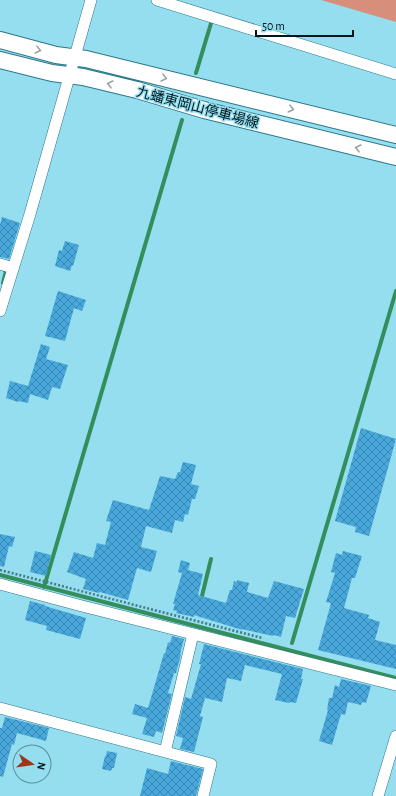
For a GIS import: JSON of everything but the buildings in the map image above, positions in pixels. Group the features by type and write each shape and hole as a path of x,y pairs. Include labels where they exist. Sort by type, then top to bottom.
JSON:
{"main road":[{"name":"九蟠東岡山停車場線","path":"0,40 49,53 86,59 396,135"},
{"name":"九蟠東岡山停車場線","path":"0,60 52,73 83,77 137,90 204,110 396,157"}],"street":[{"path":"0,311 30,214 91,0"},
{"path":"157,0 396,74"},
{"path":"0,264 13,268"},
{"path":"0,584 396,685"},
{"path":"165,749 193,634"},
{"path":"0,708 165,749 211,764 203,796"},
{"path":"378,796 396,736"}],"path":[{"path":"0,570 265,638"}],"shaded area":[{"path":"321,0 396,0 396,22"}],"waterway":[{"path":"196,73 212,20"},
{"path":"44,587 182,120"},
{"path":"3,269 6,271 3,283"},
{"path":"292,643 396,291"},
{"path":"201,600 211,559"},
{"path":"0,575 396,678"}]}
